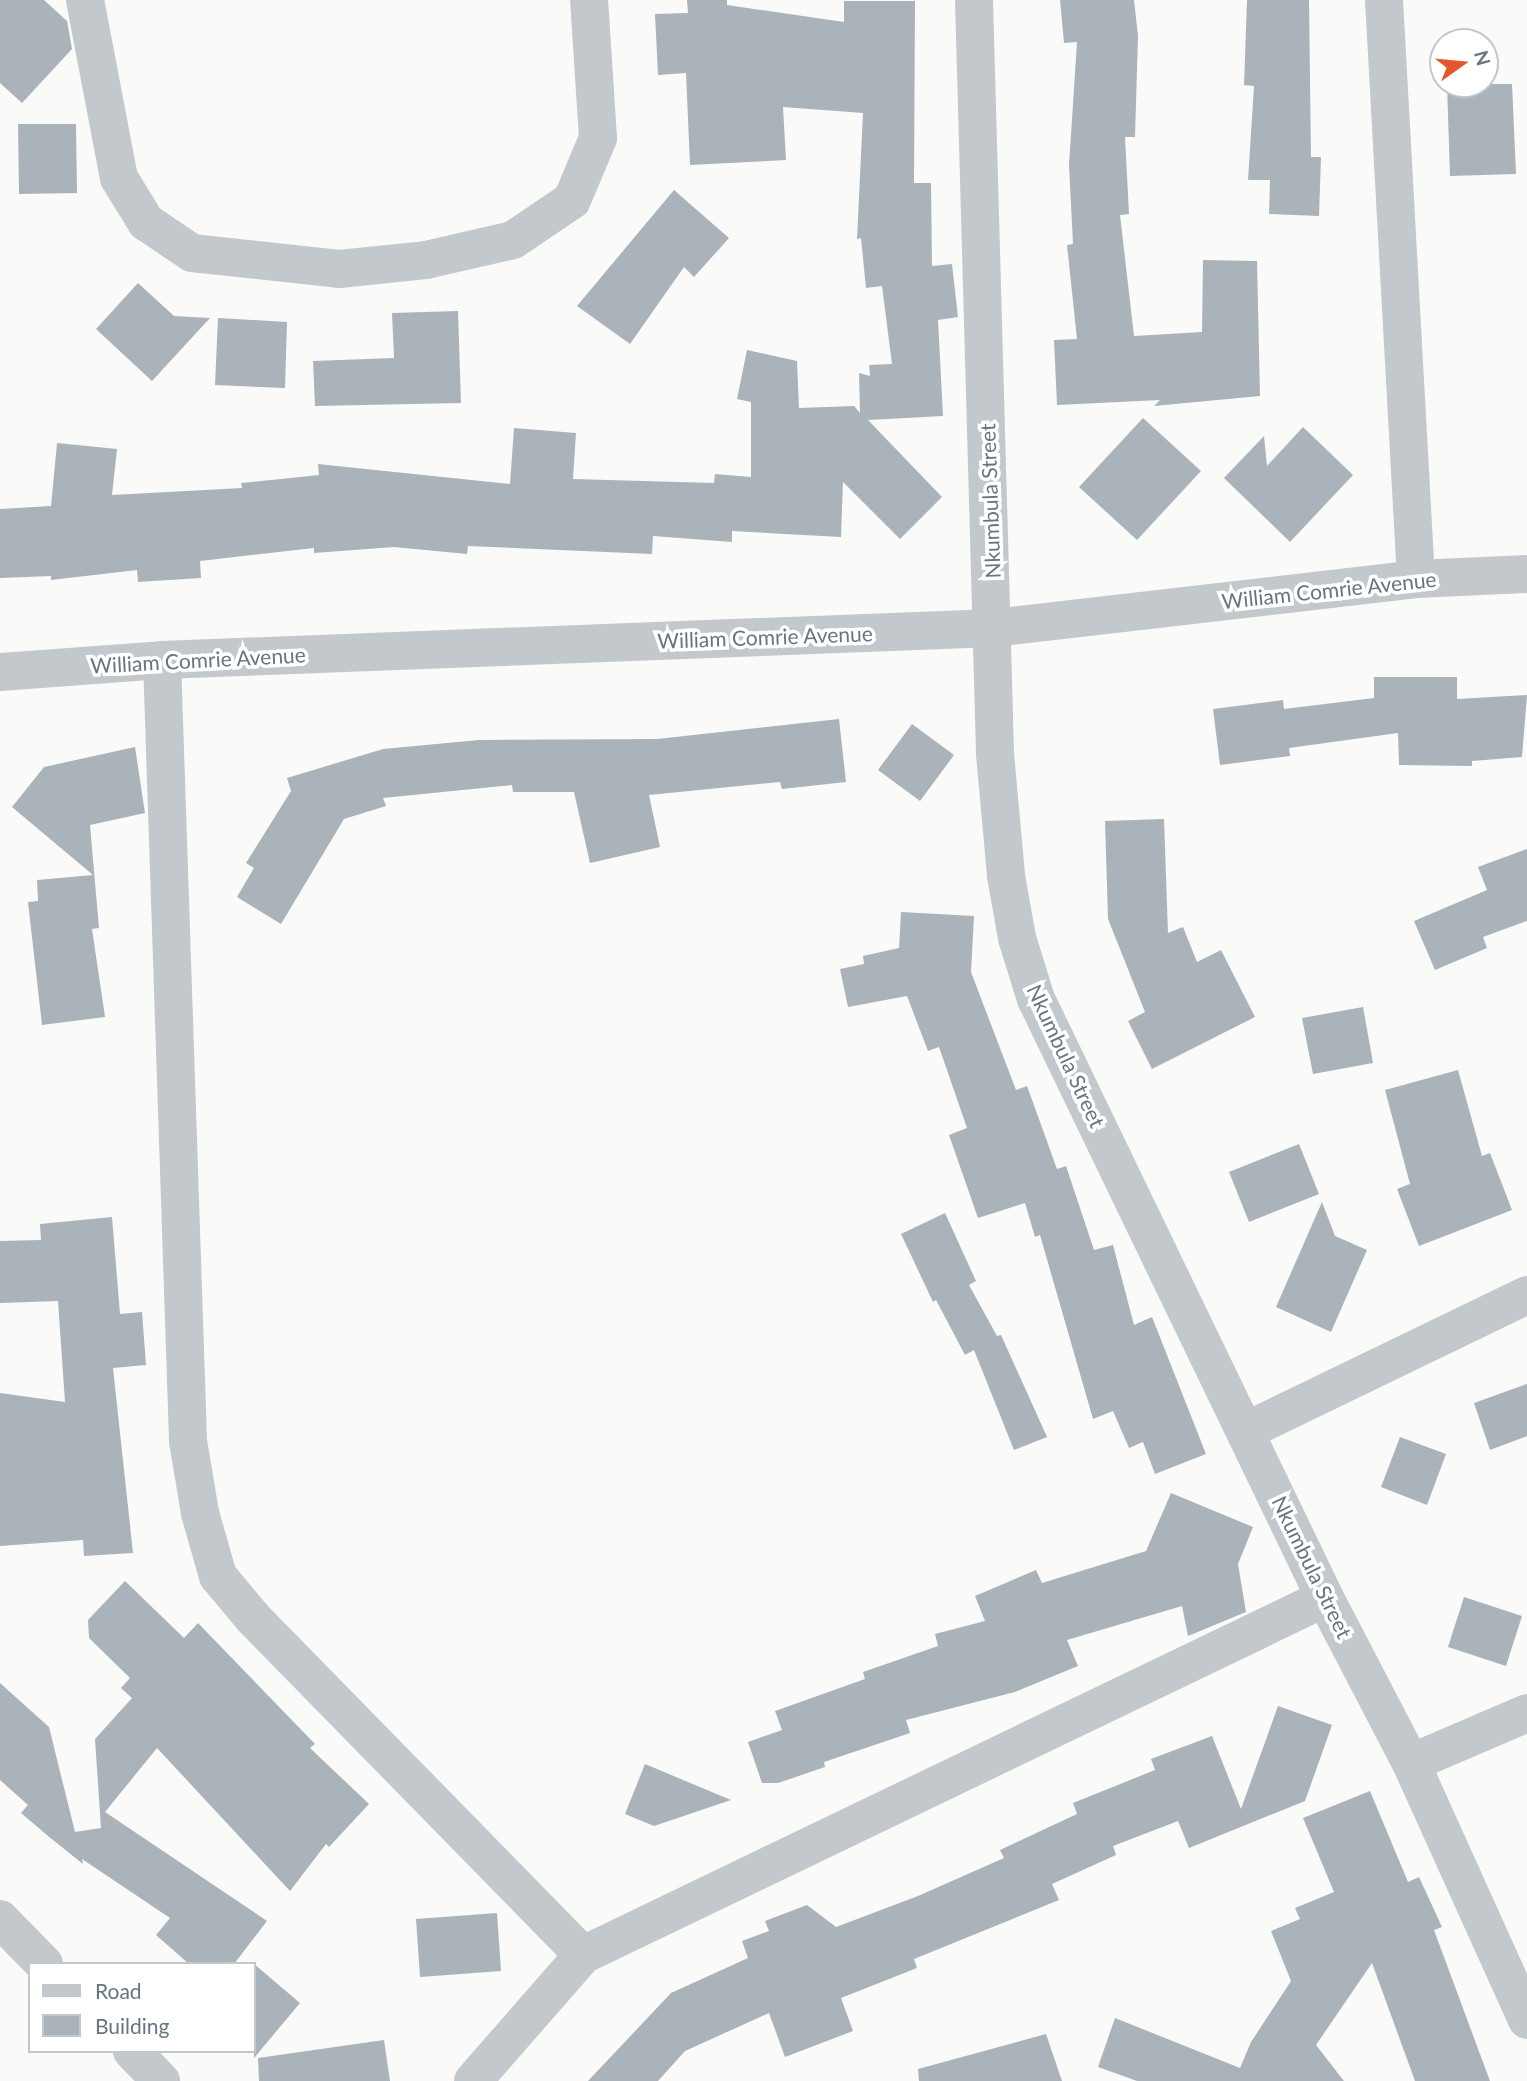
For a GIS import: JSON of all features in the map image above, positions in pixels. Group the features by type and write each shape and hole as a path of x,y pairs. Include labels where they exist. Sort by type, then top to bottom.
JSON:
{"street":[{"path":"85,0 119,178 145,222 192,253 339,269 426,260 513,240 572,200 598,138 589,0"},
{"name":"Nkumbula Street","path":"974,0 994,628 995,754 1006,876 1017,938 1036,999 1325,1598 1411,1763 1527,2020"},
{"path":"1384,0 1416,579"},
{"name":"William Comrie Avenue","path":"0,672 162,660 994,628 1416,579 1527,574"},
{"path":"162,660 188,1441 200,1513 218,1576 253,1618 583,1955"},
{"path":"1246,1431 1527,1295"},
{"path":"473,2081 583,1955 1325,1598"},
{"path":"1411,1763 1527,1713"},
{"path":"0,1919 42,1962"},
{"path":"133,2053 161,2081"}],"building":[{"path":"0,0 44,0 67,21 72,49 22,103 0,83"},
{"path":"687,0 727,0 727,5 844,22 844,1 915,1 914,183 931,183 932,266 952,264 958,317 938,320 943,416 868,420 942,497 900,539 843,482 841,537 732,531 732,542 653,536 652,554 468,546 467,554 394,547 314,553 314,548 200,561 201,578 138,582 137,570 51,580 51,576 0,578 0,509 51,506 57,443 117,449 112,495 242,488 241,483 319,475 318,464 510,484 514,428 576,433 573,479 714,483 715,474 751,477 751,402 737,399 747,350 797,361 799,408 854,406 860,413 859,373 870,376 869,365 892,364 882,286 866,288 861,238 857,239 863,113 783,107 786,160 690,165 686,73 658,75 655,14 688,13"},
{"path":"1060,0 1134,0 1138,36 1135,137 1125,137 1129,214 1120,215 1134,336 1202,332 1203,260 1257,261 1260,396 1154,406 1160,400 1057,405 1054,340 1077,339 1067,245 1073,244 1069,165 1077,42 1064,43"},
{"path":"1247,0 1309,0 1311,157 1321,157 1319,216 1269,214 1270,180 1248,180 1254,86 1244,85"},
{"path":"1499,84 1512,84 1516,174 1450,176 1447,98 1499,98"},
{"path":"18,124 76,124 77,193 19,194"},
{"path":"674,190 729,238 694,277 684,267 630,344 577,306"},
{"path":"138,283 174,316 210,318 152,381 96,329"},
{"path":"458,311 461,403 315,406 313,361 394,358 392,313"},
{"path":"218,318 287,322 285,388 215,385"},
{"path":"1143,418 1201,471 1137,540 1079,487"},
{"path":"1303,427 1353,475 1290,542 1224,478 1264,436 1267,466"},
{"path":"1374,677 1457,677 1457,699 1527,695 1522,757 1472,761 1472,766 1399,765 1398,733 1289,748 1290,756 1220,765 1213,709 1283,700 1284,709 1374,698"},
{"path":"839,719 846,782 782,789 780,782 649,795 660,847 590,863 574,792 513,792 512,785 383,798 386,806 344,819 281,924 237,897 254,868 246,863 291,791 287,778 383,749 479,740 657,739"},
{"path":"912,724 954,755 920,801 878,770"},
{"path":"135,747 145,813 90,825 99,928 92,929 105,1017 42,1025 28,902 38,901 37,880 93,875 12,807 44,767"},
{"path":"1164,819 1168,933 1183,927 1197,962 1221,950 1255,1017 1152,1069 1128,1021 1145,1012 1108,919 1105,821"},
{"path":"1527,849 1527,921 1483,937 1487,948 1435,970 1414,921 1487,890 1478,867"},
{"path":"901,912 974,916 971,972 1016,1090 1027,1086 1057,1169 1066,1166 1094,1250 1113,1245 1134,1325 1152,1317 1206,1454 1155,1474 1143,1442 1129,1448 1113,1411 1093,1419 1040,1235 1035,1237 1025,1203 978,1218 949,1135 967,1128 939,1047 928,1051 907,996 848,1007 840,969 864,964 863,956 899,948"},
{"path":"1363,1007 1373,1063 1313,1074 1302,1018"},
{"path":"1458,1070 1482,1156 1490,1153 1512,1210 1419,1246 1397,1189 1410,1184 1385,1090"},
{"path":"1299,1144 1319,1194 1249,1222 1229,1172"},
{"path":"1322,1202 1335,1236 1367,1250 1331,1332 1276,1307"},
{"path":"945,1213 976,1281 969,1285 997,1336 1001,1335 1047,1437 1014,1450 974,1350 965,1355 936,1300 933,1302 901,1234"},
{"path":"112,1217 120,1314 142,1312 146,1365 113,1368 133,1553 84,1556 83,1540 0,1546 0,1393 65,1402 58,1301 0,1303 0,1241 41,1240 40,1224"},
{"path":"1527,1384 1527,1436 1490,1450 1474,1403"},
{"path":"1400,1437 1446,1454 1427,1505 1381,1487"},
{"path":"1171,1493 1253,1527 1238,1564 1246,1612 1188,1636 1182,1606 1067,1640 1078,1666 1015,1692 906,1720 910,1733 824,1762 825,1767 778,1783 762,1783 748,1742 782,1730 775,1711 865,1679 863,1672 938,1646 935,1634 985,1621 975,1596 1036,1570 1042,1583 1146,1551"},
{"path":"125,1581 184,1638 198,1623 315,1744 310,1748 369,1804 329,1847 326,1844 290,1891 157,1748 105,1812 267,1921 236,1962 187,1962 156,1935 170,1918 82,1859 83,1864 48,1836 21,1813 28,1805 0,1780 0,1683 49,1727 75,1832 101,1828 95,1739 132,1698 121,1688 130,1678 89,1638 88,1620"},
{"path":"1464,1597 1522,1616 1506,1666 1448,1647"},
{"path":"1278,1706 1332,1725 1305,1801 1189,1848 1178,1821 1113,1846 1116,1855 1052,1884 1059,1900 914,1959 917,1968 841,1998 853,2031 785,2057 769,2013 685,2051 658,2081 588,2081 671,1993 748,1958 742,1941 769,1931 765,1921 807,1905 836,1927 918,1896 1004,1858 1000,1850 1077,1814 1073,1803 1155,1770 1151,1759 1212,1736 1241,1809"},
{"path":"645,1764 731,1800 654,1826 625,1814"},
{"path":"1370,1791 1408,1882 1419,1877 1442,1927 1434,1930 1490,2081 1415,2081 1372,1963 1316,2045 1344,2081 1137,2081 1098,2067 1115,2018 1240,2068 1251,2042 1291,1981 1271,1931 1300,1919 1295,1908 1334,1892 1303,1818"},
{"path":"497,1913 501,1971 420,1977 416,1919"},
{"path":"256,1966 300,2003 254,2058 256,2053"},
{"path":"1046,2034 1062,2081 919,2081 918,2069"},
{"path":"384,2040 390,2081 259,2081 258,2058"}]}
